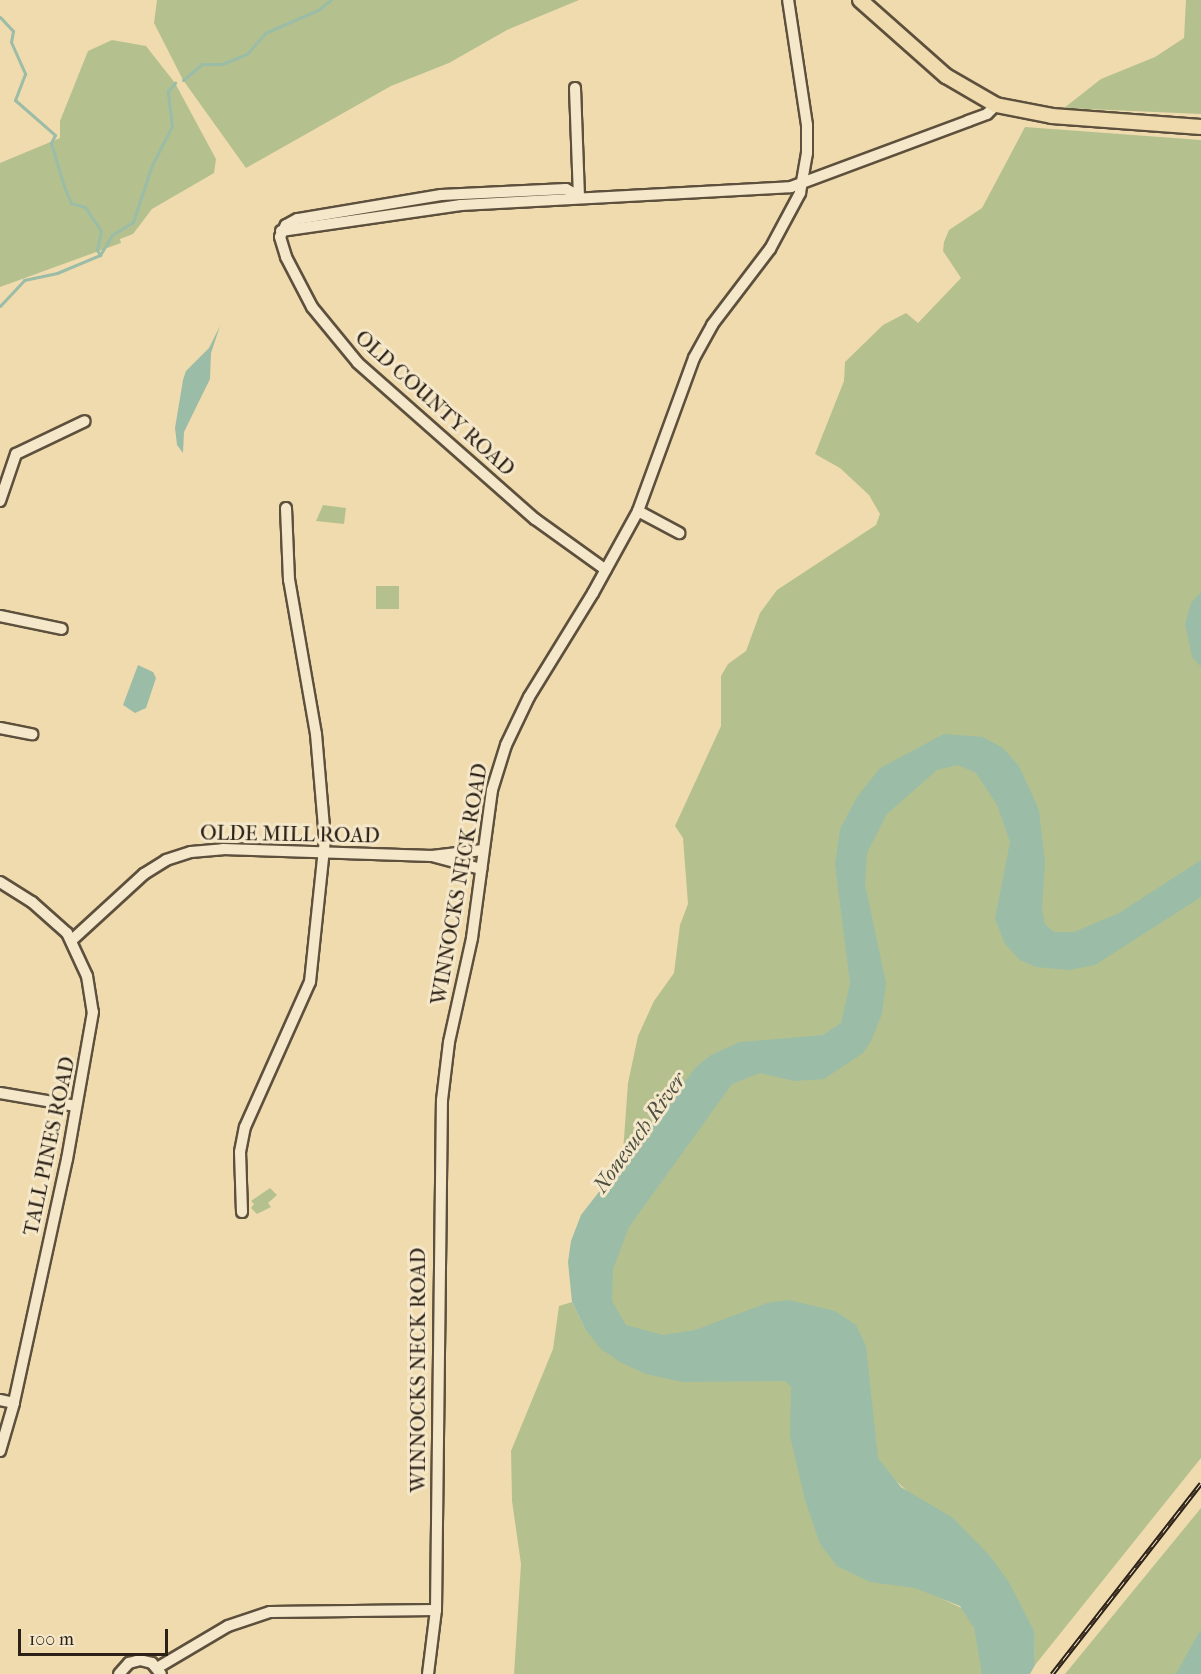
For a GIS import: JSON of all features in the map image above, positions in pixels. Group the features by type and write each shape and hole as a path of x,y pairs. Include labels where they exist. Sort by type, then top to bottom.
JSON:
{"main road":[{"path":"868,3 946,76 996,105 1076,119 1201,127"}],"street":[{"name":"WINNOCKS NECK ROAD","path":"429,1674 436,1610 442,1100 449,1042 472,938 492,790 509,736 529,697 606,570 638,511 694,358 712,325 779,236 803,184 807,153 806,105 788,0"},
{"path":"575,88 579,196"},
{"name":"OLD COUNTY ROAD","path":"606,570 535,519 358,363 324,325 306,297 286,257 281,231 296,232 426,209 567,201 579,196 750,190 803,184 987,114 996,105"},
{"path":"0,501 16,454 85,422"},
{"path":"242,1212 242,1138 254,1103 290,1032 310,981 324,852 316,734 289,580 286,508"},
{"path":"638,511 679,533"},
{"path":"0,616 62,629"},
{"path":"0,728 32,734"},
{"name":"OLDE MILL ROAD","path":"72,940 144,874 180,854 223,849 432,856 483,850"},
{"name":"OLDE MILL ROAD","path":"432,856 481,869"},
{"name":"TALL PINES ROAD","path":"0,882 40,908 72,940 87,976 93,1012 76,1106 14,1403 0,1451"},
{"path":"0,1093 76,1106"},
{"path":"0,1400 14,1403"},
{"path":"119,1674 137,1660 148,1662 159,1671 228,1626 270,1612 436,1610"}],"shaded area":[{"path":"157,0 579,0 507,30 449,63 391,86 246,168 183,80 154,23"},
{"path":"1186,0 1201,0 1201,114 1064,108 1101,79 1155,57 1184,38"},
{"path":"112,40 146,46 175,83 216,159 214,173 152,209 133,234 120,239 121,243 0,287 0,163 60,138 60,121 88,51"},
{"path":"1025,127 1201,140 1201,1458 1035,1665 1034,1639 916,1499 873,1460 870,1415 682,1336 637,1335 608,1309 615,1250 640,1204 598,1182 623,1152 628,1083 638,1036 654,1001 674,973 680,925 688,904 683,838 675,826 721,726 721,676 728,664 746,651 760,613 777,590 876,525 880,514 869,495 840,468 815,454 844,381 845,362 883,325 906,313 918,323 961,278 943,251 949,230 982,208"},
{"path":"220,326 211,353 210,379 184,432 183,453 177,445 175,428 183,380 186,371 209,348"},
{"path":"323,505 346,508 344,524 316,521"},
{"path":"376,586 399,586 399,609 376,609"},
{"path":"1201,592 1201,667 1192,657 1185,624 1191,603"},
{"path":"138,665 153,672 156,678 146,708 135,713 123,705"},
{"path":"944,734 983,737 1003,748 1019,766 1039,810 1045,862 1042,910 1045,924 1054,932 1074,932 1119,913 1201,860 1201,897 1095,965 1069,970 1036,967 1020,960 1005,944 995,919 1010,842 997,805 976,773 958,765 937,770 887,814 867,853 865,884 886,983 882,1014 871,1041 863,1053 824,1079 794,1081 760,1073 732,1084 629,1227 613,1269 612,1301 626,1325 663,1335 695,1330 767,1303 789,1300 835,1311 856,1325 866,1346 878,1458 901,1487 953,1518 990,1556 1010,1584 1034,1631 1035,1665 1030,1674 982,1674 974,1628 960,1606 915,1588 870,1582 837,1566 820,1544 805,1500 790,1436 791,1387 785,1381 682,1382 646,1374 620,1362 601,1349 585,1329 572,1302 568,1262 571,1241 581,1215 696,1067 711,1055 740,1042 823,1035 841,1023 850,983 835,865 840,829 857,797 880,768"},
{"path":"270,1188 277,1195 268,1203 271,1207 257,1214 251,1208 254,1204 251,1201"},
{"path":"572,1302 585,1329 789,1377 891,1584 919,1588 968,1611 979,1643 983,1674 514,1674 521,1564 512,1501 511,1451 553,1349 559,1306"},
{"path":"1201,1508 1201,1638 1183,1674 1065,1674"},
{"path":"1201,1630 1201,1674 1176,1674 1198,1634"}],"waterway":[{"path":"183,80 202,64 222,64 247,54 265,33 318,10 331,0"},
{"path":"0,17 13,31 11,42 25,74 15,100 55,135 51,143 64,186 71,203 85,207 101,231 97,250 100,255"},
{"path":"0,306 24,280 57,273 100,255 112,235 133,222 152,165 172,126 168,91 175,83"}],"railway":[{"path":"1052,1674 1201,1483"}],"water label":[{"name":"Nonesuch River","path":"640,1133"}]}
